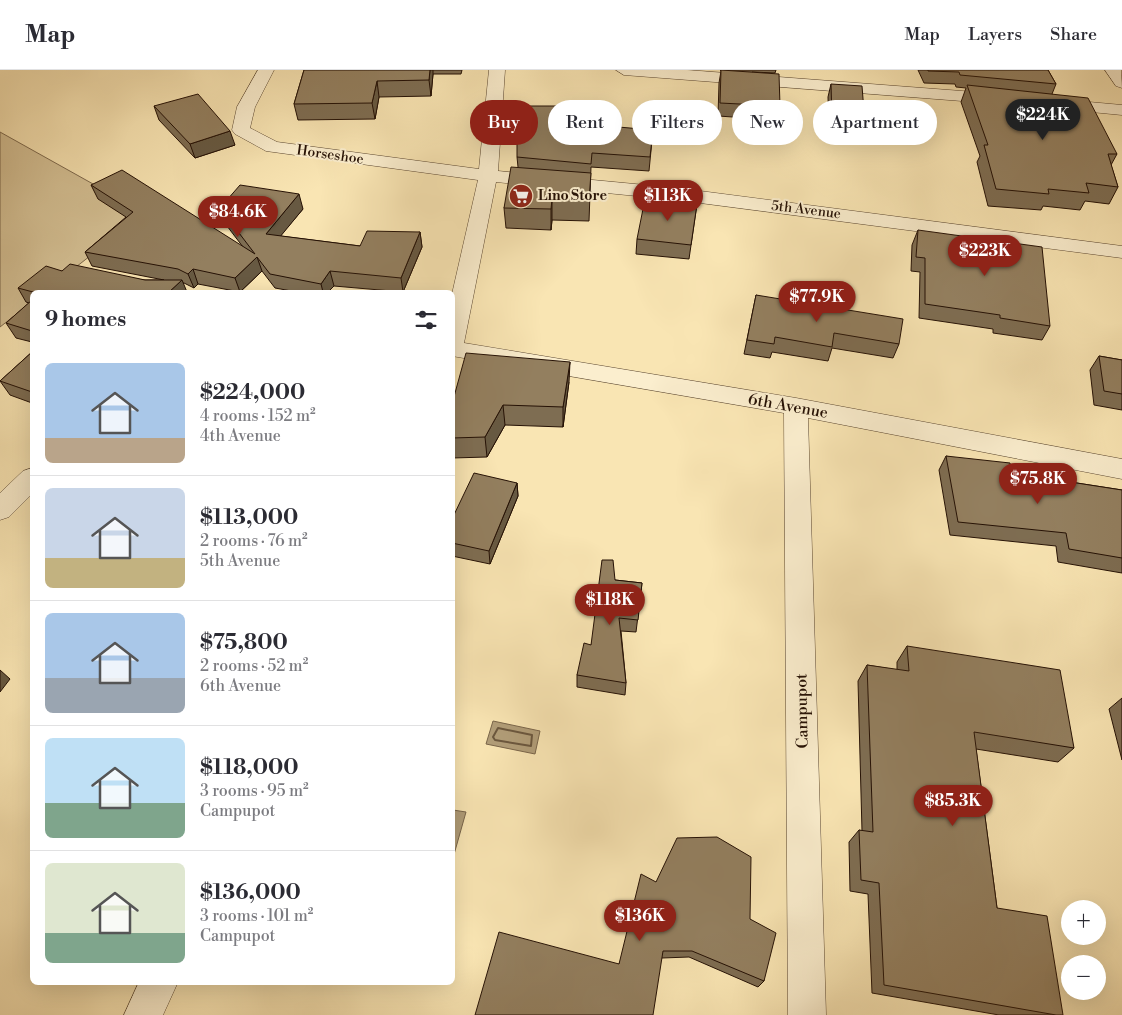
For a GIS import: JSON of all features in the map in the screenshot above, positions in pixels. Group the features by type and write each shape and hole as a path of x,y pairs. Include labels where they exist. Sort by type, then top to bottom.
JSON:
{"street":[{"name":"Horseshoe","path":"266,70 246,108 241,130 272,147 488,176"},
{"path":"455,334 488,176 498,70"},
{"path":"624,70 897,83 1016,100"},
{"path":"1112,70 1122,83"},
{"path":"1035,102 1122,110"},
{"name":"5th Avenue","path":"488,176 686,195 1122,252"},
{"name":"6th Avenue","path":"455,349 796,408 1122,469"},
{"name":"Campupot","path":"796,408 807,1015"},
{"path":"0,510 30,480"},
{"path":"143,1015 158,985"}],"shaded area":[{"path":"0,132 145,213 47,290 30,290 30,304 0,327"}],"water":[{"path":"493,721 540,731 535,754 486,744"},
{"path":"455,810 466,812 455,851"}],"building":[{"path":"304,70 430,70 429,80 377,81 372,103 294,104"},
{"path":"721,70 779,74 780,100 732,100 732,104 722,103 722,100 720,100"},
{"path":"928,70 1048,70 1056,84 960,75 959,72"},
{"path":"831,84 862,86 863,100 831,100"},
{"path":"967,85 1088,98 1117,154 1108,154 1118,187 1086,183 1089,193 1048,189 1049,194 996,189 984,145 988,145"},
{"path":"198,94 230,131 190,144 154,106"},
{"path":"538,106 548,106 548,145 622,145 622,127 632,128 632,145 651,145 650,157 592,153 591,164 517,157 517,145 538,145"},
{"path":"511,167 591,173 589,200 552,199 551,209 504,208"},
{"path":"122,170 255,254 220,208 240,185 299,194 266,234 360,246 367,231 420,232 401,278 330,271 321,284 270,274 257,257 235,278 193,269 188,274 178,269 85,252 133,212 91,185"},
{"path":"645,199 697,204 691,245 637,239"},
{"path":"918,230 1042,247 1050,326 1000,318 1000,315 925,304 925,258 916,257"},
{"path":"70,264 145,280 182,280 171,290 30,291 18,288 46,266 62,271"},
{"path":"756,295 903,319 899,344 834,333 832,347 775,337 774,344 747,340"},
{"path":"30,302 30,330 6,323"},
{"path":"466,353 570,362 563,407 503,405 485,437 455,438 455,393"},
{"path":"30,354 30,391 0,381"},
{"path":"1099,356 1122,360 1122,394 1104,391"},
{"path":"946,456 1010,463 1012,473 1122,490 1122,558 1069,549 1066,533 958,522"},
{"path":"474,473 517,483 489,551 455,544 455,513"},
{"path":"602,560 613,560 615,580 642,583 638,620 619,618 626,683 577,675 584,643 591,645"},
{"path":"907,646 1060,670 1074,748 974,732 997,908 1047,916 1063,1015 884,985 879,883 861,880 859,830 873,832 867,665 909,671"},
{"path":"717,837 751,857 750,919 776,933 764,981 692,951 663,951 653,1015 475,1015 499,932 619,964 641,874 656,882 677,838"}],"place":[{"name":"Lino Store","path":"521,196"}]}
